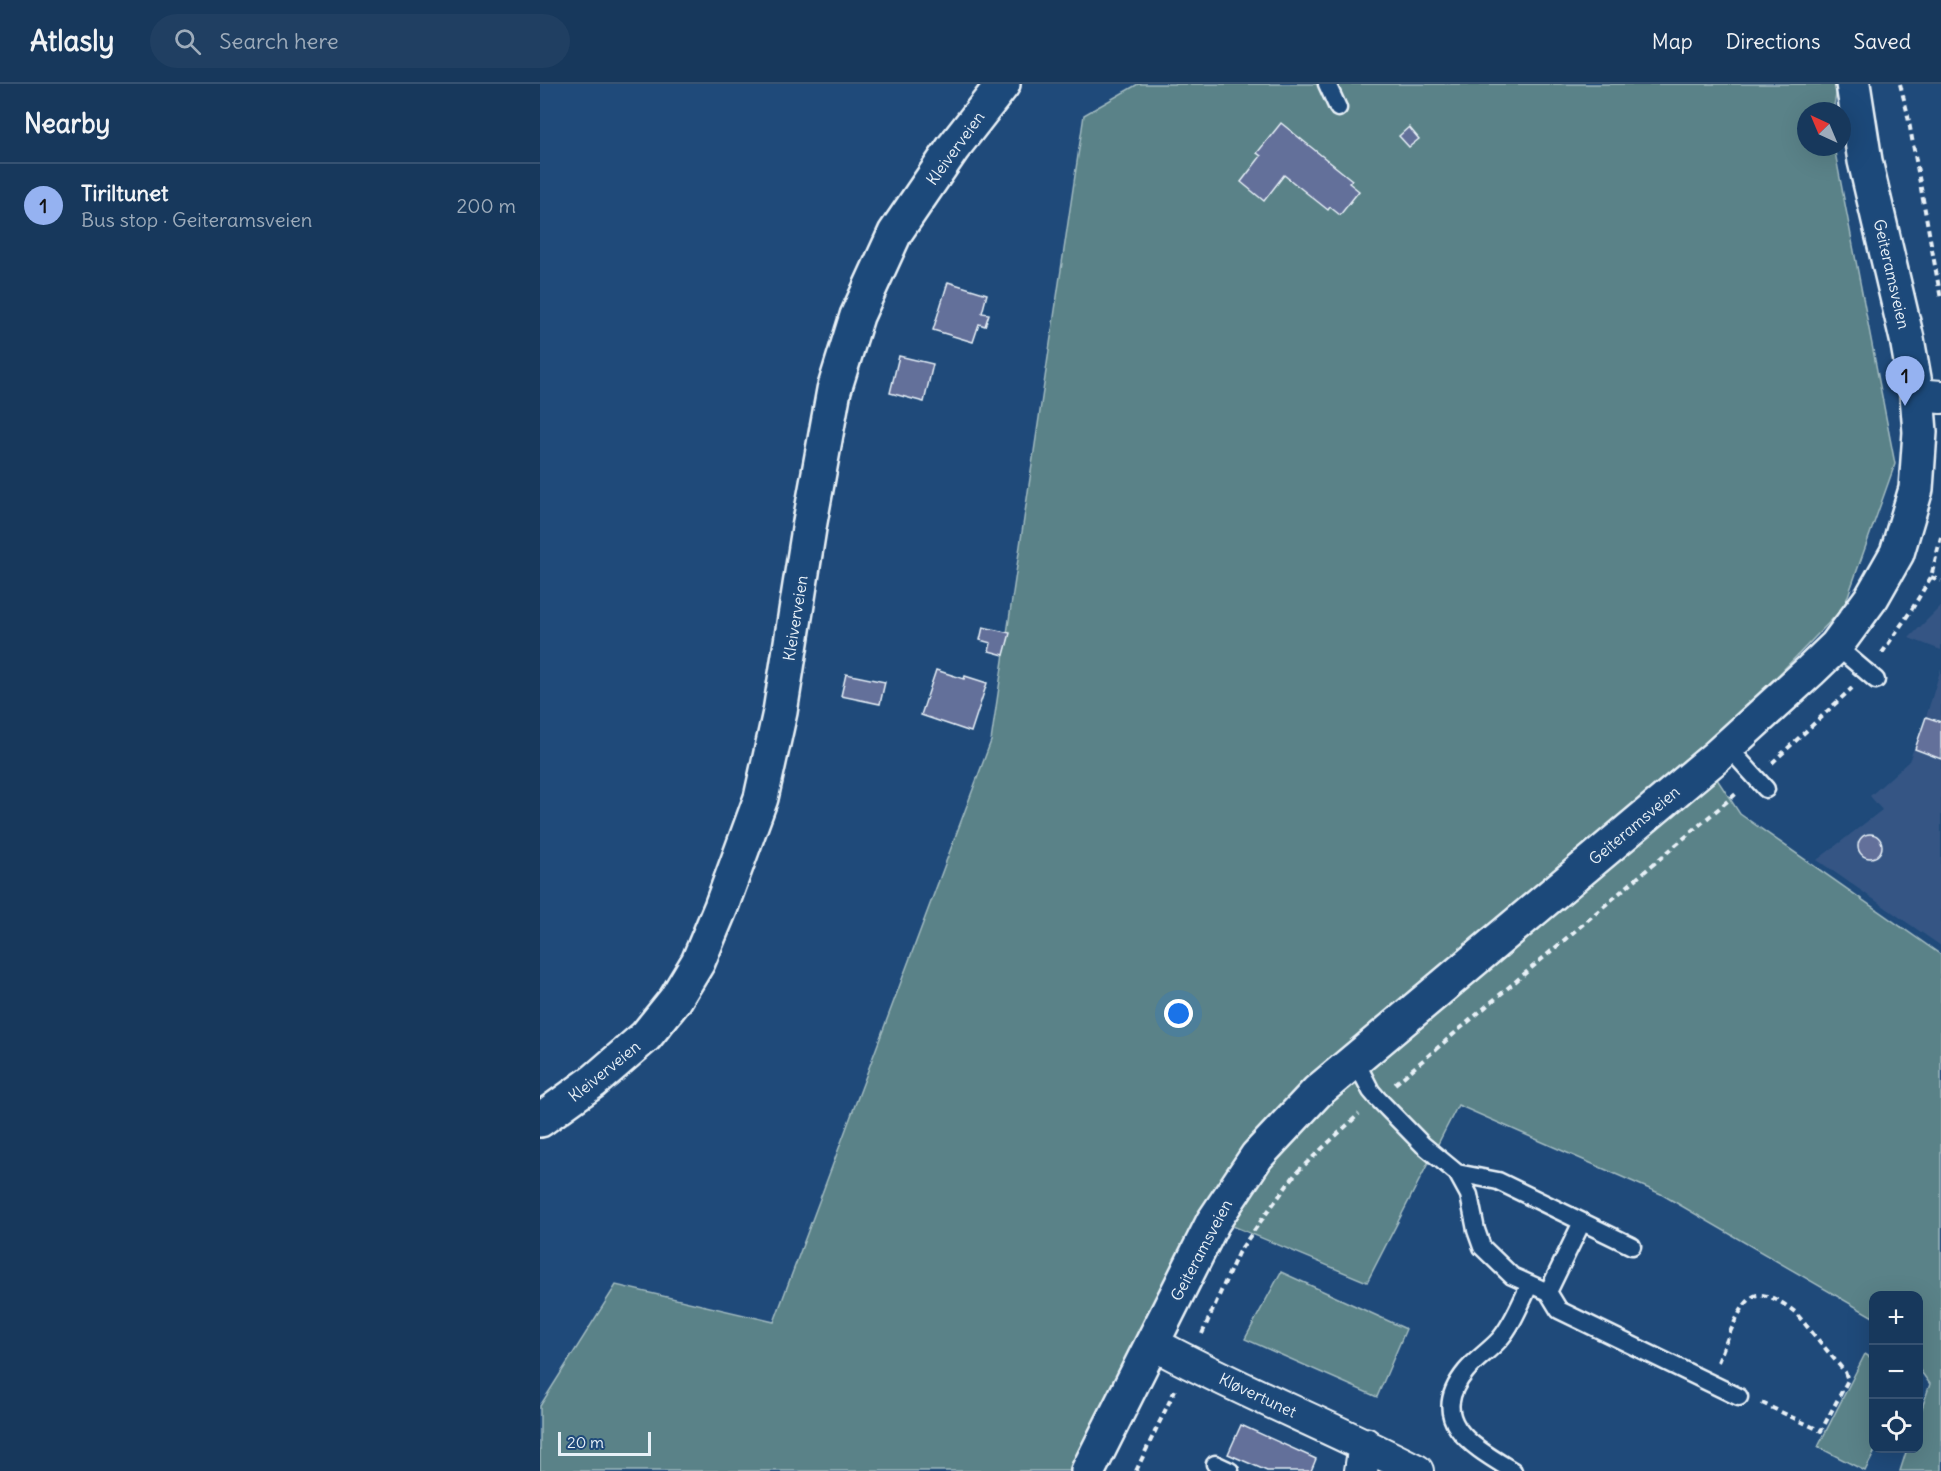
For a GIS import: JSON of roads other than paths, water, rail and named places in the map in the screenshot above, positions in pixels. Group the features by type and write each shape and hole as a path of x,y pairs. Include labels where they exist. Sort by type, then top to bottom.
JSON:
{"street":[{"name":"Kleiverveien","path":"540,1120 594,1081 646,1036 675,1000 698,962 722,907 760,798 780,712 810,522 834,390 857,316 895,233 953,148 1003,84"},
{"name":"Geiteramsveien","path":"1088,1471 1213,1222 1257,1156 1317,1092 1727,746 1836,646 1872,597 1897,553 1916,489 1920,432 1929,396 1906,339 1865,161 1853,84"},
{"name":"Kløvertunet","path":"1152,1343 1363,1458 1417,1471"}],"lane":[{"path":"1327,84 1338,108"},
{"path":"1836,646 1872,676"},
{"path":"1727,746 1760,783"},
{"path":"1355,1060 1377,1098 1423,1145 1457,1173 1468,1195 1482,1247 1512,1276 1548,1292 1559,1310 1739,1397"},
{"path":"1457,1173 1498,1181 1632,1246"},
{"path":"1548,1292 1582,1222"},
{"path":"1513,1471 1474,1448 1459,1432 1452,1418 1450,1399 1455,1385 1467,1370 1509,1326 1530,1284"}],"place":[{"name":"Tiriltunet","path":"1905,406"}]}
